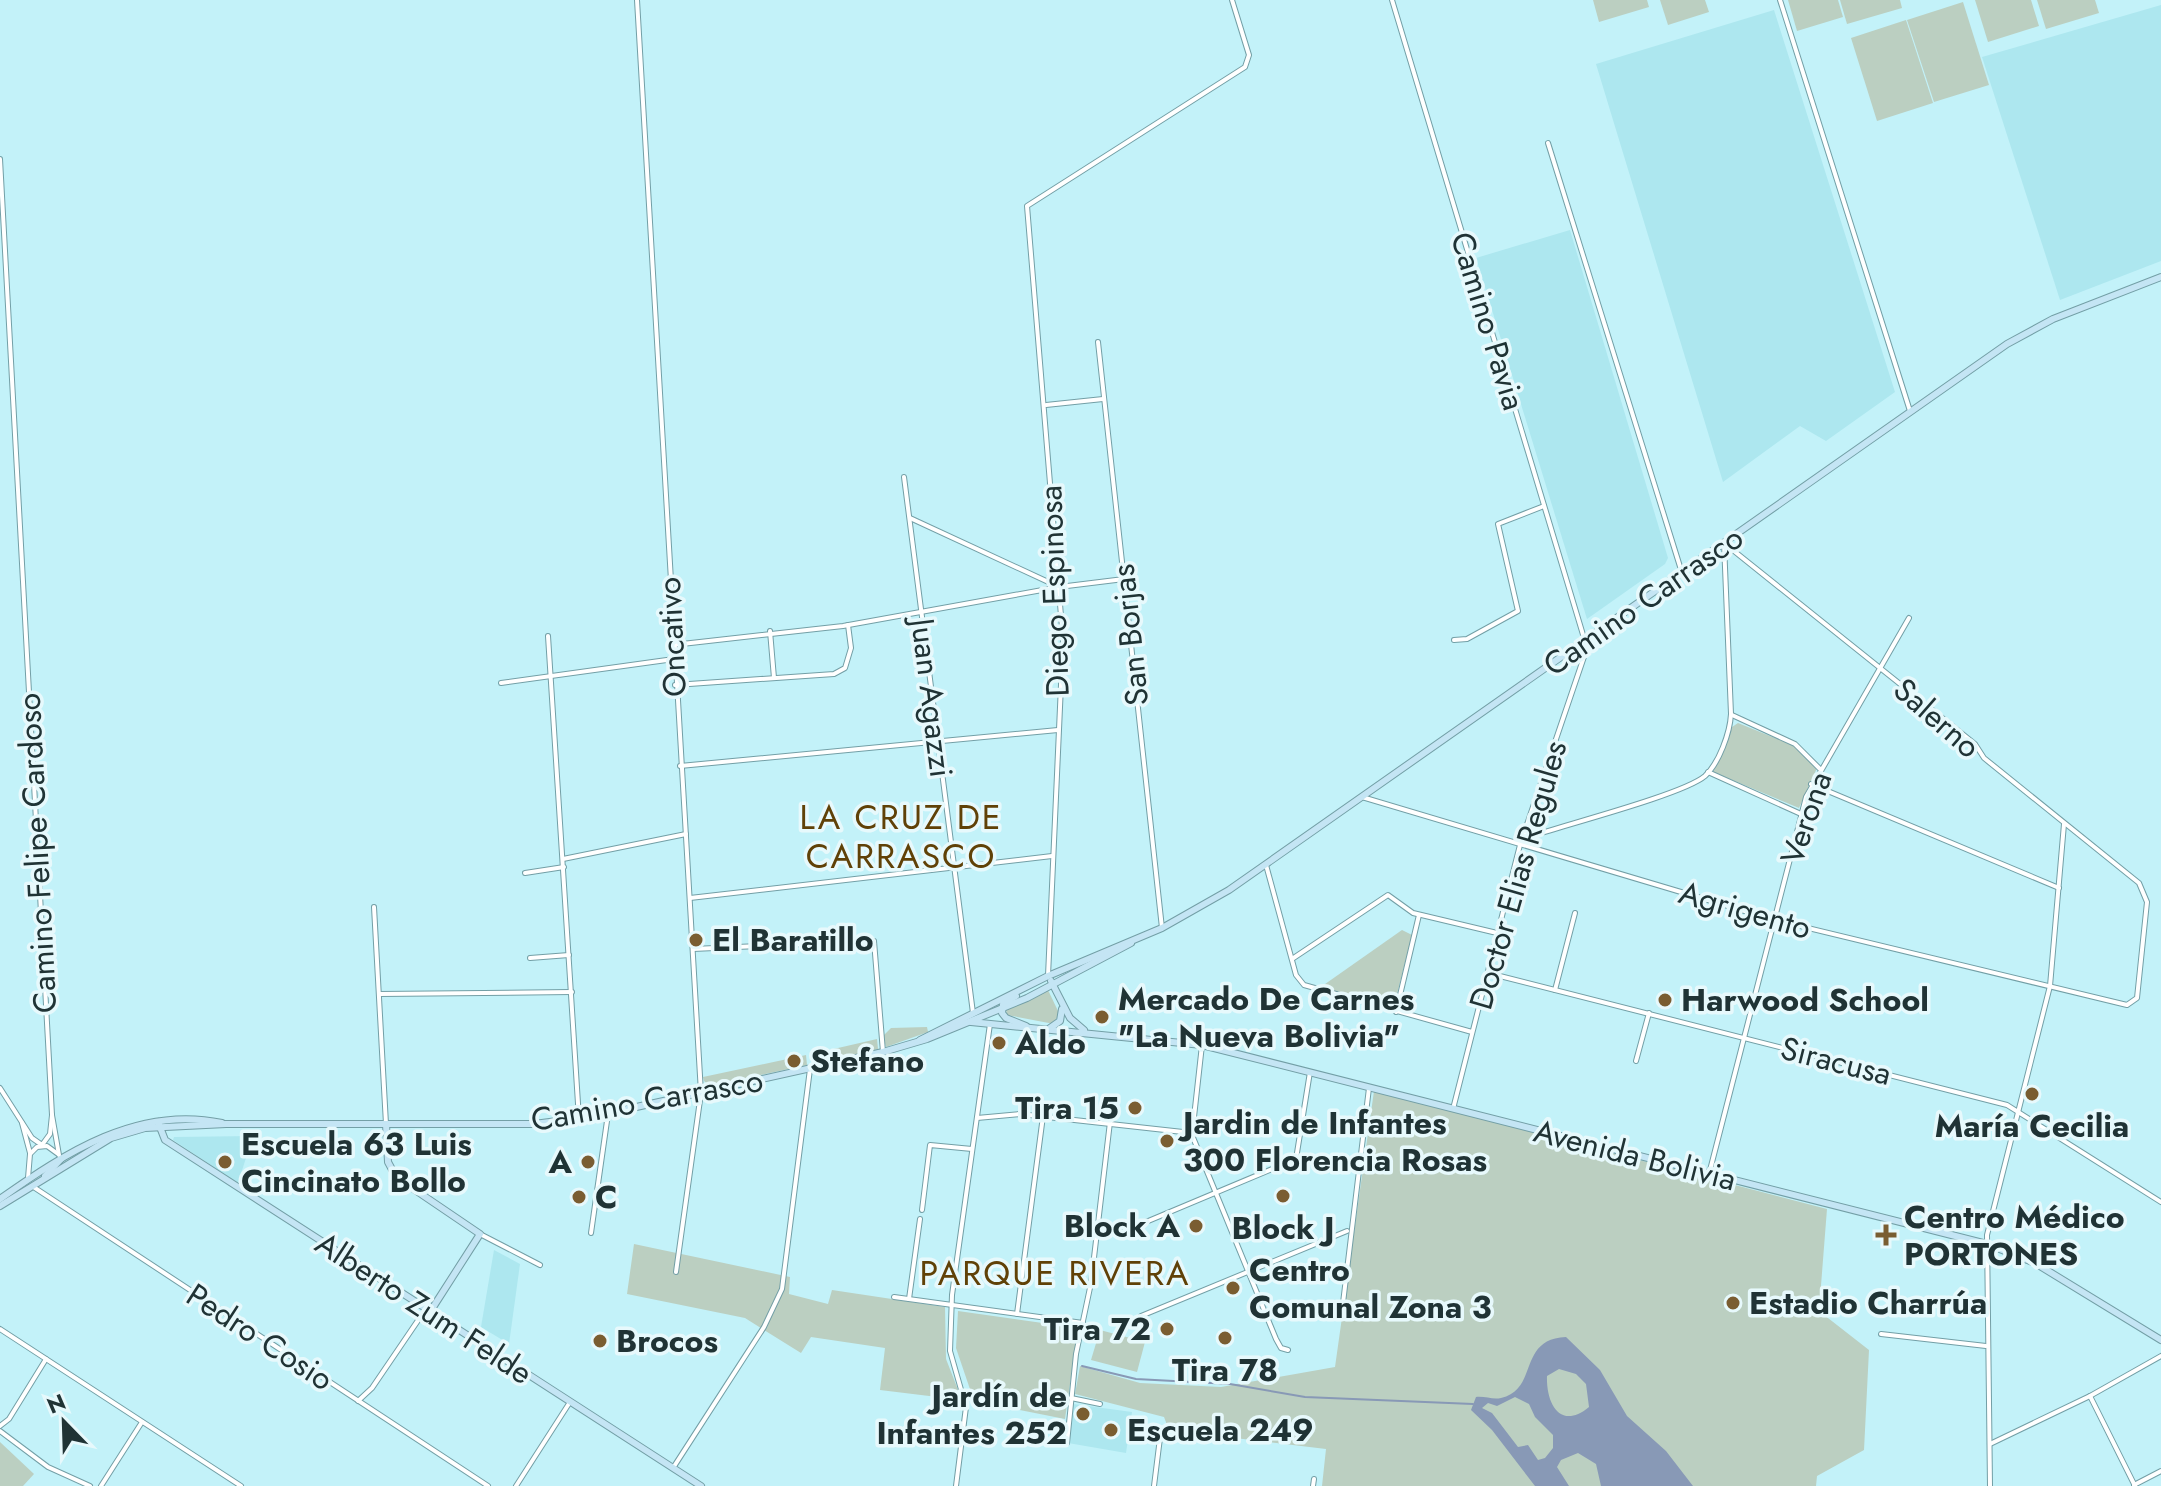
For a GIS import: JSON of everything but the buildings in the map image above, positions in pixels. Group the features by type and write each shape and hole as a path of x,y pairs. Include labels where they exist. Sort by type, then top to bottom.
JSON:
{"main road":[{"name":"Camino Carrasco","path":"920,1040 1048,976 1162,928 1266,865 2026,332 2161,277"},
{"name":"Camino Carrasco","path":"0,1199 60,1157 115,1131 158,1124 534,1124 608,1114 810,1069 883,1052 971,1022 1133,941"},
{"path":"1048,976 1073,1022 1087,1032"},
{"name":"Camino Carrasco","path":"1001,1009 1023,989"},
{"path":"1049,1029 1060,1021 1062,1005"},
{"name":"Avenida Bolivia","path":"1001,1009 1006,1018 1027,1027"},
{"name":"Avenida Bolivia","path":"971,1022 1202,1045 1987,1244 2035,1263 2161,1340"},
{"name":"Camino Carrasco","path":"0,1206 111,1138 158,1124"},
{"name":"Alberto Zum Felde","path":"158,1124 165,1140 701,1486"},
{"path":"386,1124 388,1162 396,1177 480,1234 430,1312"},
{"path":"33,1187 57,1166 60,1157"}],"street":[{"name":"Oncativo","path":"637,0 701,1093 676,1272"},
{"name":"Diego Espinosa","path":"1048,976 1063,640 1027,206 1249,61 1232,0"},
{"name":"Camino Pavia","path":"1392,0 1585,642"},
{"path":"1780,0 1910,411"},
{"path":"1548,143 1682,573"},
{"name":"Camino Felipe Cardoso","path":"0,159 52,1115 60,1157"},
{"name":"San Borjas","path":"1098,342 1162,928"},
{"path":"1045,405 1103,399"},
{"name":"Juan Agazzi","path":"904,477 973,1013"},
{"path":"1454,640 1467,639 1518,611 1498,524 1544,506"},
{"path":"910,518 1059,587"},
{"path":"1523,835 1535,835 1683,787 1708,772 1727,735 1731,714 1724,543"},
{"name":"Salerno","path":"1724,543 1975,744 1984,758 2139,883 2147,895 2137,998 2133,1004"},
{"path":"673,645 770,631 848,625 1059,587 1124,579"},
{"name":"Verona","path":"1709,1174 1811,784 1909,618"},
{"path":"675,685 834,674 845,668 851,648 848,625"},
{"path":"770,631 774,678"},
{"path":"548,636 579,1119"},
{"name":"Doctor Elias Regules","path":"1453,1109 1520,845 1586,657 1585,642"},
{"path":"501,683 674,659"},
{"path":"1731,714 1795,744 1820,769"},
{"path":"680,766 1058,730"},
{"path":"1708,772 1802,814"},
{"path":"1811,784 2059,888"},
{"name":"Agrigento","path":"1362,797 1775,920 2133,1004"},
{"path":"1990,1486 1987,1244 2050,986 2064,824"},
{"path":"563,859 686,834"},
{"path":"690,898 1052,856"},
{"path":"1266,865 1291,959 1300,981 1310,989 1473,1032"},
{"path":"525,873 564,867"},
{"path":"1291,959 1383,895 1391,896 1419,915 1497,933"},
{"path":"374,907 386,1124"},
{"path":"1555,990 1575,913"},
{"path":"1396,1012 1419,915"},
{"path":"693,949 874,941 883,1052"},
{"path":"530,958 569,955"},
{"name":"Siracusa","path":"1488,972 2007,1105 2161,1202"},
{"path":"379,994 572,992"},
{"path":"1636,1061 1649,1013"},
{"path":"956,1486 966,1407 950,1351 952,1306 990,1024"},
{"path":"1202,1045 1192,1133 1276,1339 1281,1348 1288,1350"},
{"path":"673,1468 779,1295 810,1069"},
{"path":"1098,1231 1122,1232 1299,1156 1310,1072"},
{"path":"0,1088 32,1138 60,1157"},
{"path":"1343,1303 1369,1088"},
{"path":"591,1233 608,1114"},
{"name":"Camino Felipe Cardoso","path":"42,1145 50,1134 52,1115"},
{"path":"977,1118 1043,1116 1192,1133"},
{"path":"1017,1314 1043,1116"},
{"path":"22,1121 30,1154 28,1179 33,1187"},
{"path":"1067,1443 1071,1398 1098,1231 1110,1122"},
{"path":"30,1154 42,1145"},
{"path":"922,1210 930,1145 972,1149"},
{"name":"Pedro Cosio","path":"33,1187 488,1486"},
{"path":"909,1299 920,1219"},
{"path":"1141,1316 1347,1231"},
{"path":"480,1234 540,1265"},
{"path":"894,1297 1083,1323"},
{"path":"358,1401 372,1388 421,1316 430,1312"},
{"path":"0,1329 241,1486"},
{"path":"1881,1334 1986,1346"},
{"path":"1990,1444 2090,1396 2161,1356"},
{"path":"46,1359 0,1429 48,1467 90,1486"},
{"path":"2090,1396 2134,1486 2161,1471"},
{"path":"1071,1398 1100,1404"},
{"path":"516,1486 570,1402"},
{"path":"101,1486 142,1422"},
{"path":"1154,1486 1161,1430"},
{"path":"1313,1486 1314,1479"}],"shaded area":[{"path":"2161,5 2161,261 2060,300 1982,57"},
{"path":"1774,10 1895,392 1826,441 1800,426 1723,482 1596,64"},
{"path":"1570,230 1668,558 1665,564 1587,619 1476,258"},
{"name":"Escuela 63 Luis Cincinato Bollo","path":"253,1136 238,1183 173,1140 174,1137"},
{"path":"494,1250 520,1264 509,1344 481,1327"},
{"path":"1566,1337 1600,1370 1627,1416 1666,1451 1693,1486 1601,1486 1596,1464 1578,1453 1561,1460 1557,1467 1569,1486 1535,1486 1492,1430 1471,1410 1476,1397 1498,1398 1513,1393 1534,1355 1551,1340","holes":["1559,1369 1576,1374 1586,1384 1589,1407 1579,1414 1563,1415 1552,1404 1547,1376","1515,1397 1529,1404 1535,1417 1553,1435 1553,1448 1545,1458 1538,1460 1528,1445 1518,1447 1492,1413 1482,1408 1488,1403 1497,1406"]},
{"name":"Escuela 249","path":"1073,1404 1132,1412 1126,1453 1068,1443"}],"green space":[{"path":"1593,0 1647,0 1649,7 1599,22"},
{"path":"1660,0 1705,0 1709,12 1668,25"},
{"path":"1788,0 1838,0 1843,17 1797,31"},
{"path":"1840,0 1900,0 1902,8 1847,24"},
{"path":"1975,0 2031,0 2039,26 1988,42"},
{"path":"2037,0 2095,0 2099,13 2046,29"},
{"path":"1963,2 1989,85 1934,102 1907,20"},
{"path":"1906,20 1933,103 1877,121 1851,38"},
{"path":"1738,723 1797,747 1817,768 1799,808 1713,772 1732,727"},
{"path":"1402,930 1412,935 1394,1006 1389,1008 1318,989"},
{"path":"1048,990 1059,1013 1054,1024 1007,1015 1006,1009"},
{"path":"927,1027 928,1032 886,1047 883,1036 891,1028"},
{"path":"877,1039 878,1049 814,1064 812,1054"},
{"path":"806,1055 807,1065 710,1086 703,1077"},
{"name":"PARQUE RIVERA","path":"1374,1091 1827,1209 1819,1311 1869,1350 1864,1450 1817,1476 1816,1486 1322,1486 1326,1449 1169,1430 1164,1417 1075,1394 1080,1366 1140,1383 1221,1387 1335,1367"},
{"path":"634,1244 790,1277 789,1294 828,1304 832,1290 945,1307 946,1359 962,1400 880,1390 885,1348 811,1337 801,1353 745,1318 627,1294"},
{"path":"958,1311 1078,1328 1065,1419 974,1401 956,1348"},
{"path":"1100,1330 1145,1342 1137,1372 1091,1360"},
{"path":"0,1442 34,1474 23,1486 0,1486"}],"waterway":[{"path":"1082,1366 1136,1379 1230,1384 1305,1397 1473,1404"}],"place":[{"name":"El Baratillo","path":"696,940"},
{"name":"Harwood School","path":"1665,1000"},
{"name":"Mercado De Carnes \"La Nueva Bolivia\"","path":"1102,1017"},
{"name":"Aldo","path":"999,1043"},
{"name":"Stefano","path":"794,1061"},
{"name":"María Cecilia","path":"2032,1094"},
{"name":"Tira 15","path":"1135,1108"},
{"name":"Jardin de Infantes 300 Florencia Rosas","path":"1167,1141"},
{"name":"Escuela 63 Luis Cincinato Bollo","path":"225,1162"},
{"name":"A","path":"588,1162"},
{"name":"Block J","path":"1283,1196"},
{"name":"C","path":"579,1197"},
{"name":"Block A","path":"1196,1226"},
{"name":"Centro Médico PORTONES","path":"1886,1235"},
{"name":"Centro Comunal Zona 3","path":"1233,1288"},
{"name":"Estadio Charrúa","path":"1733,1303"},
{"name":"Tira 72","path":"1167,1329"},
{"name":"Tira 78","path":"1225,1338"},
{"name":"Brocos","path":"600,1341"},
{"name":"Jardín de Infantes 252","path":"1083,1414"},
{"name":"Escuela 249","path":"1111,1430"}],"district":[{"name":"LA CRUZ DE CARRASCO","path":"901,836"},
{"name":"PARQUE RIVERA","path":"1055,1273"}]}
